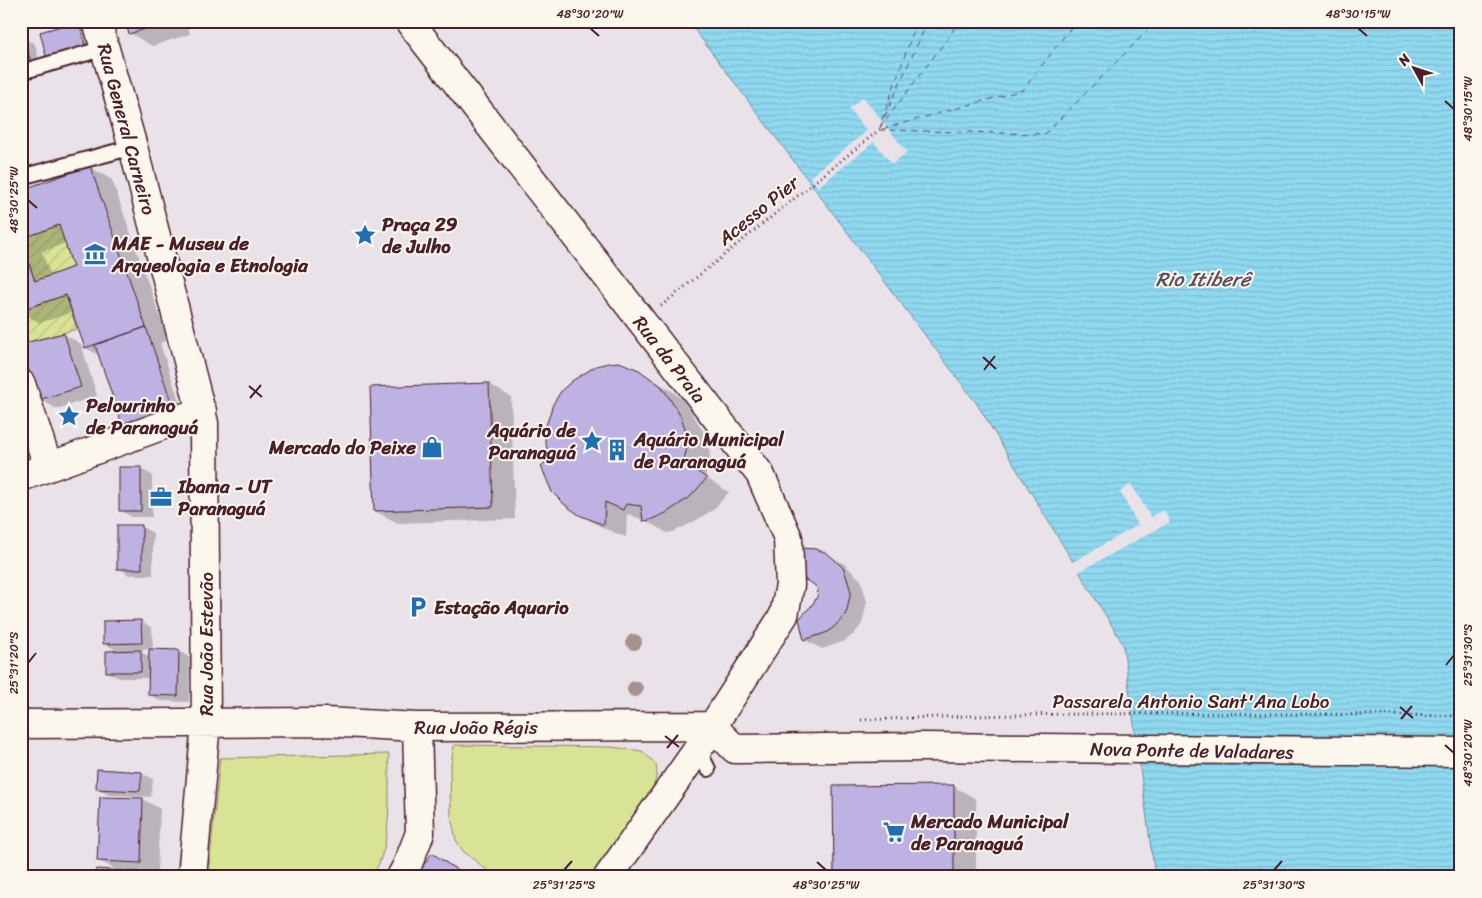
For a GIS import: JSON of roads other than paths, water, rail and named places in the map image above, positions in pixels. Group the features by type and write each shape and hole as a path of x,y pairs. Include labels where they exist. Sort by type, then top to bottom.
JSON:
{"street":[{"name":"Rua General Carneiro","path":"97,21 133,147 202,411"},
{"name":"Rua da Praia","path":"409,21 760,474 788,538 790,585 784,615 712,726 703,759 608,877"},
{"path":"21,384 48,466"},
{"path":"21,477 202,411"},
{"name":"Rua João Estevão","path":"192,877 206,723 204,423 202,411"},
{"name":"Rua João Régis","path":"21,724 325,722 417,727 712,726"},
{"name":"Nova Ponte de Valadares","path":"712,726 736,749 923,748 1461,752"},
{"path":"401,877 420,833 417,727"}],"lane":[{"path":"21,72 105,48"},
{"path":"21,177 133,147"}],"water":[{"name":"Rio Itiberê","path":"688,21 1461,21 1461,877 1155,877 1123,644 977,404"}],"place":[{"name":"Praça 29 de Julho","path":"365,235"},
{"name":"MAE - Museu de Arqueologia e Etnologia","path":"95,254"},
{"name":"Pelourinho de Paranaguá","path":"69,416"},
{"name":"Aquário de Paranaguá","path":"592,441"},
{"name":"Mercado do Peixe","path":"432,447"},
{"name":"Aquário Municipal de Paranaguá","path":"617,450"},
{"name":"Ibama - UT Paranaguá","path":"161,497"},
{"name":"Estação Aquario","path":"418,607"},
{"name":"Mercado Municipal de Paranaguá","path":"894,832"}]}
